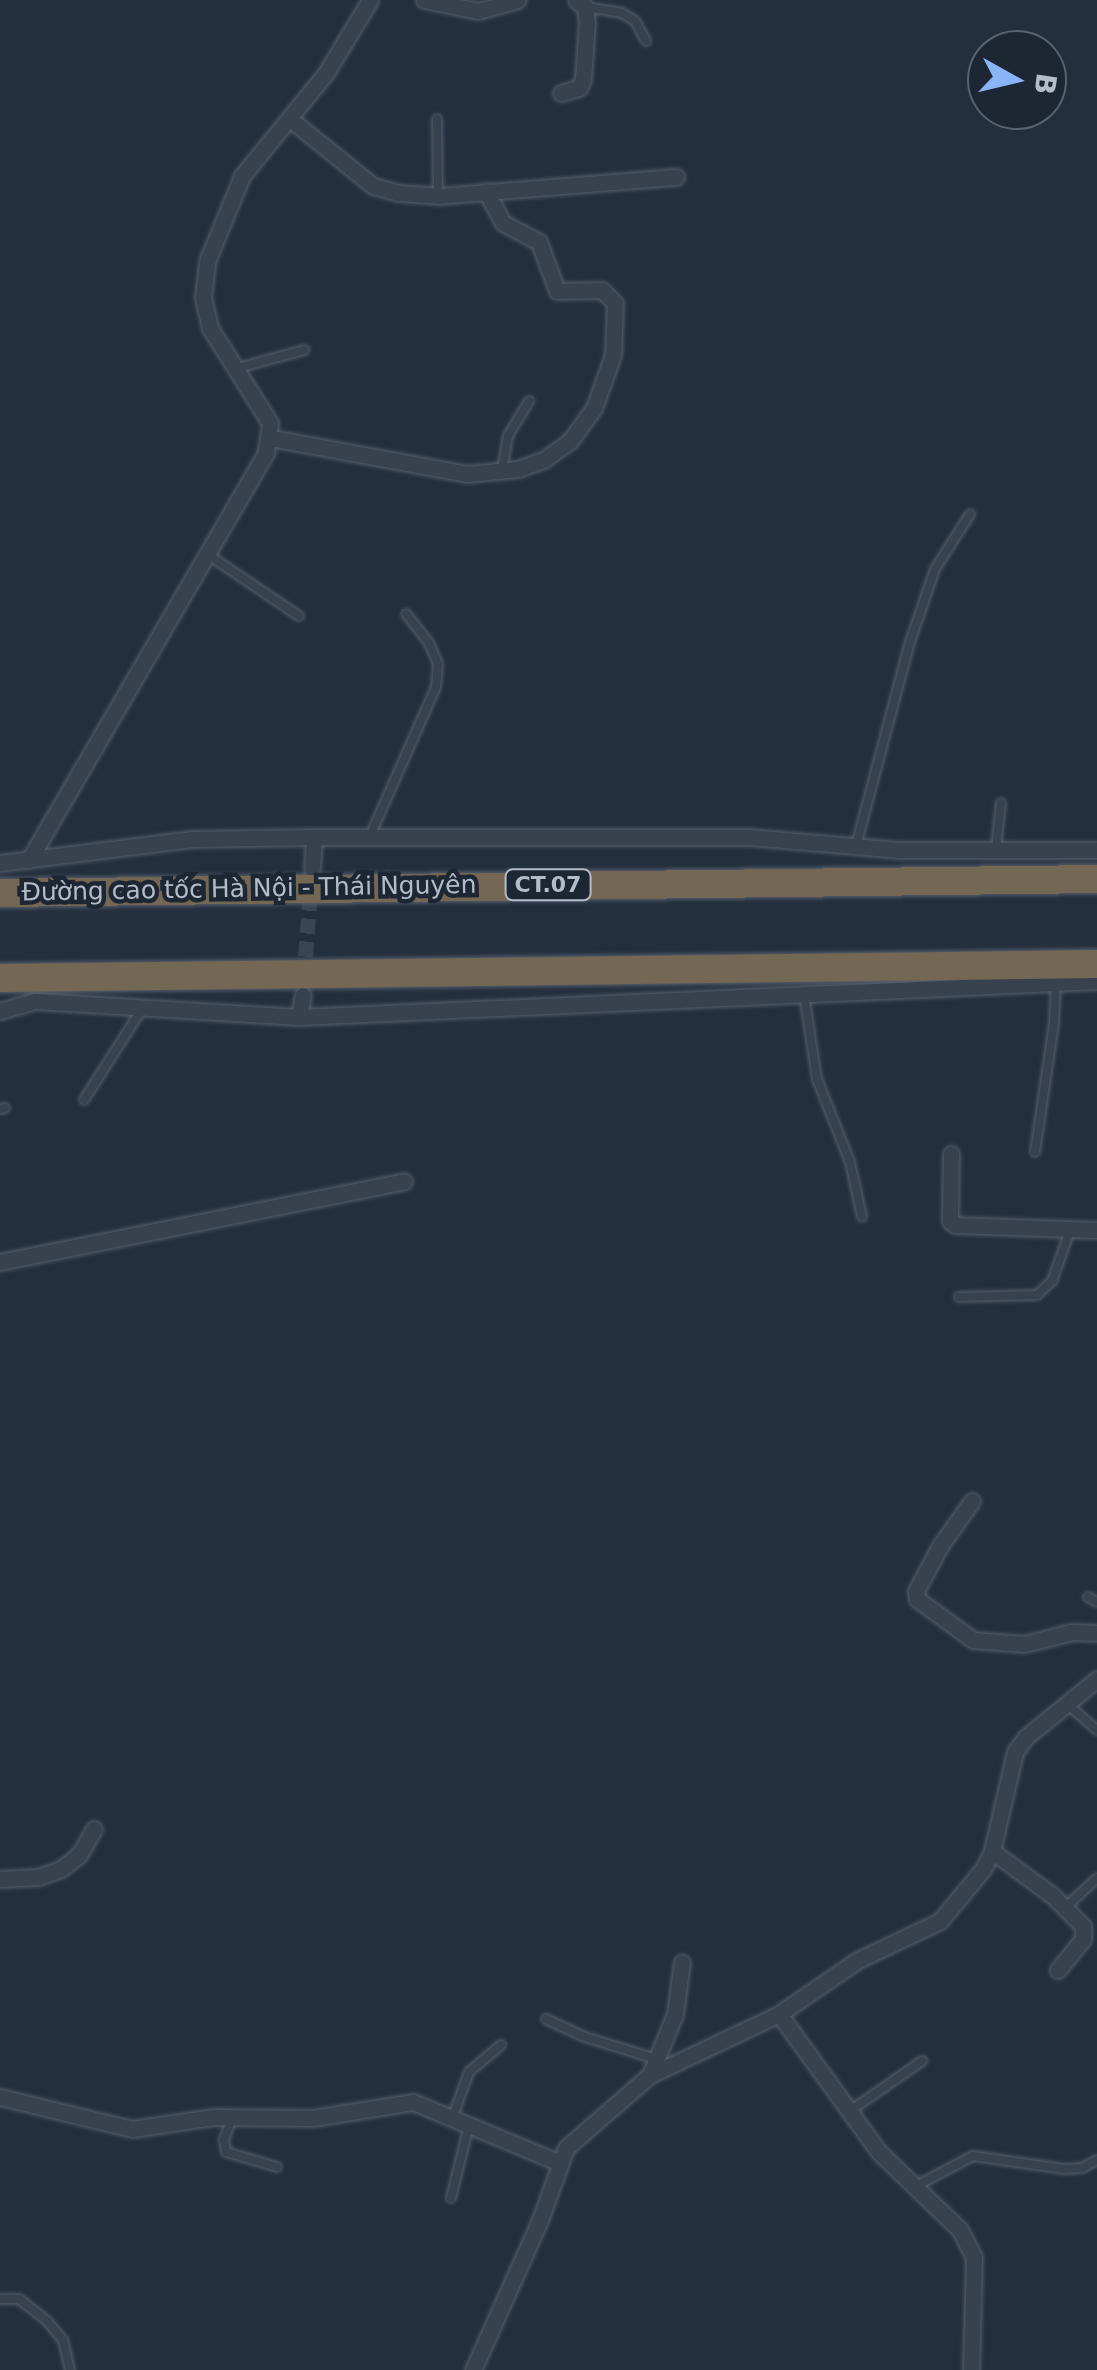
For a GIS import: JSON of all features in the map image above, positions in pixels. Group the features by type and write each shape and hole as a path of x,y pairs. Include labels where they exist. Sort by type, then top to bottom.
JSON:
{"highway":[{"name":"Đường cao tốc Hà Nội - Thái Nguyên","path":"0,894 1097,879"},
{"path":"0,978 1097,964"}],"street":[{"path":"29,860 271,438 270,423 210,328 204,298 208,258 242,176 326,73 370,0"},
{"path":"424,0 478,11 518,0"},
{"path":"562,94 582,84 580,3"},
{"path":"290,119 374,186 438,196 676,177"},
{"path":"271,438 467,474 502,474 545,459 570,441 594,408 613,355 617,318 608,292 557,292 539,242 498,218 486,191"},
{"path":"0,863 193,839 749,837 856,846 1097,850"},
{"path":"312,868 314,838"},
{"path":"0,1011 36,1000 299,1018 1097,982"},
{"path":"299,1018 303,995"},
{"path":"951,1154 950,1221 955,1225 1072,1226 1097,1230"},
{"path":"0,1262 404,1180"},
{"path":"972,1500 940,1546 916,1592 917,1599 973,1640 1024,1644 1072,1632 1097,1633"},
{"path":"478,2368 566,2148 650,2075 780,2014 858,1960 940,1921 983,1869 992,1850 1015,1752 1026,1737 1097,1679"},
{"path":"0,1880 38,1877 62,1869 79,1855 94,1828"},
{"path":"992,1850 1066,1907 1086,1934 1058,1970"},
{"path":"650,2075 674,2014 682,1962"},
{"path":"780,2014 879,2152 960,2230 974,2257 971,2370"},
{"path":"0,2097 132,2129 233,2116 313,2118 396,2102 432,2106 558,2162"}],"lane":[{"path":"580,3 622,13 635,22 646,41"},
{"path":"437,119 438,196"},
{"path":"234,369 304,350"},
{"path":"502,474 508,436 529,401"},
{"path":"856,846 908,645 935,569 970,514"},
{"path":"207,554 298,616"},
{"path":"370,838 436,687 434,653 406,614"},
{"path":"996,851 1001,803"},
{"path":"1035,1152 1056,982"},
{"path":"804,994 817,1079 850,1162 862,1216"},
{"path":"84,1100 142,1009"},
{"path":"959,1297 1006,1298 1038,1295 1048,1289 1072,1226"},
{"path":"1067,1704 1097,1730"},
{"path":"1066,1907 1097,1878"},
{"path":"546,2018 582,2036 656,2059"},
{"path":"453,2116 468,2072 501,2045"},
{"path":"850,2111 922,2061"},
{"path":"233,2116 224,2139 226,2152 277,2167"},
{"path":"451,2198 469,2123"},
{"path":"916,2186 974,2156 1064,2168 1082,2168 1097,2160"},
{"path":"0,2300 19,2299 47,2321 63,2340 70,2370"}],"tunnel":[{"path":"304,979 311,882"}]}
